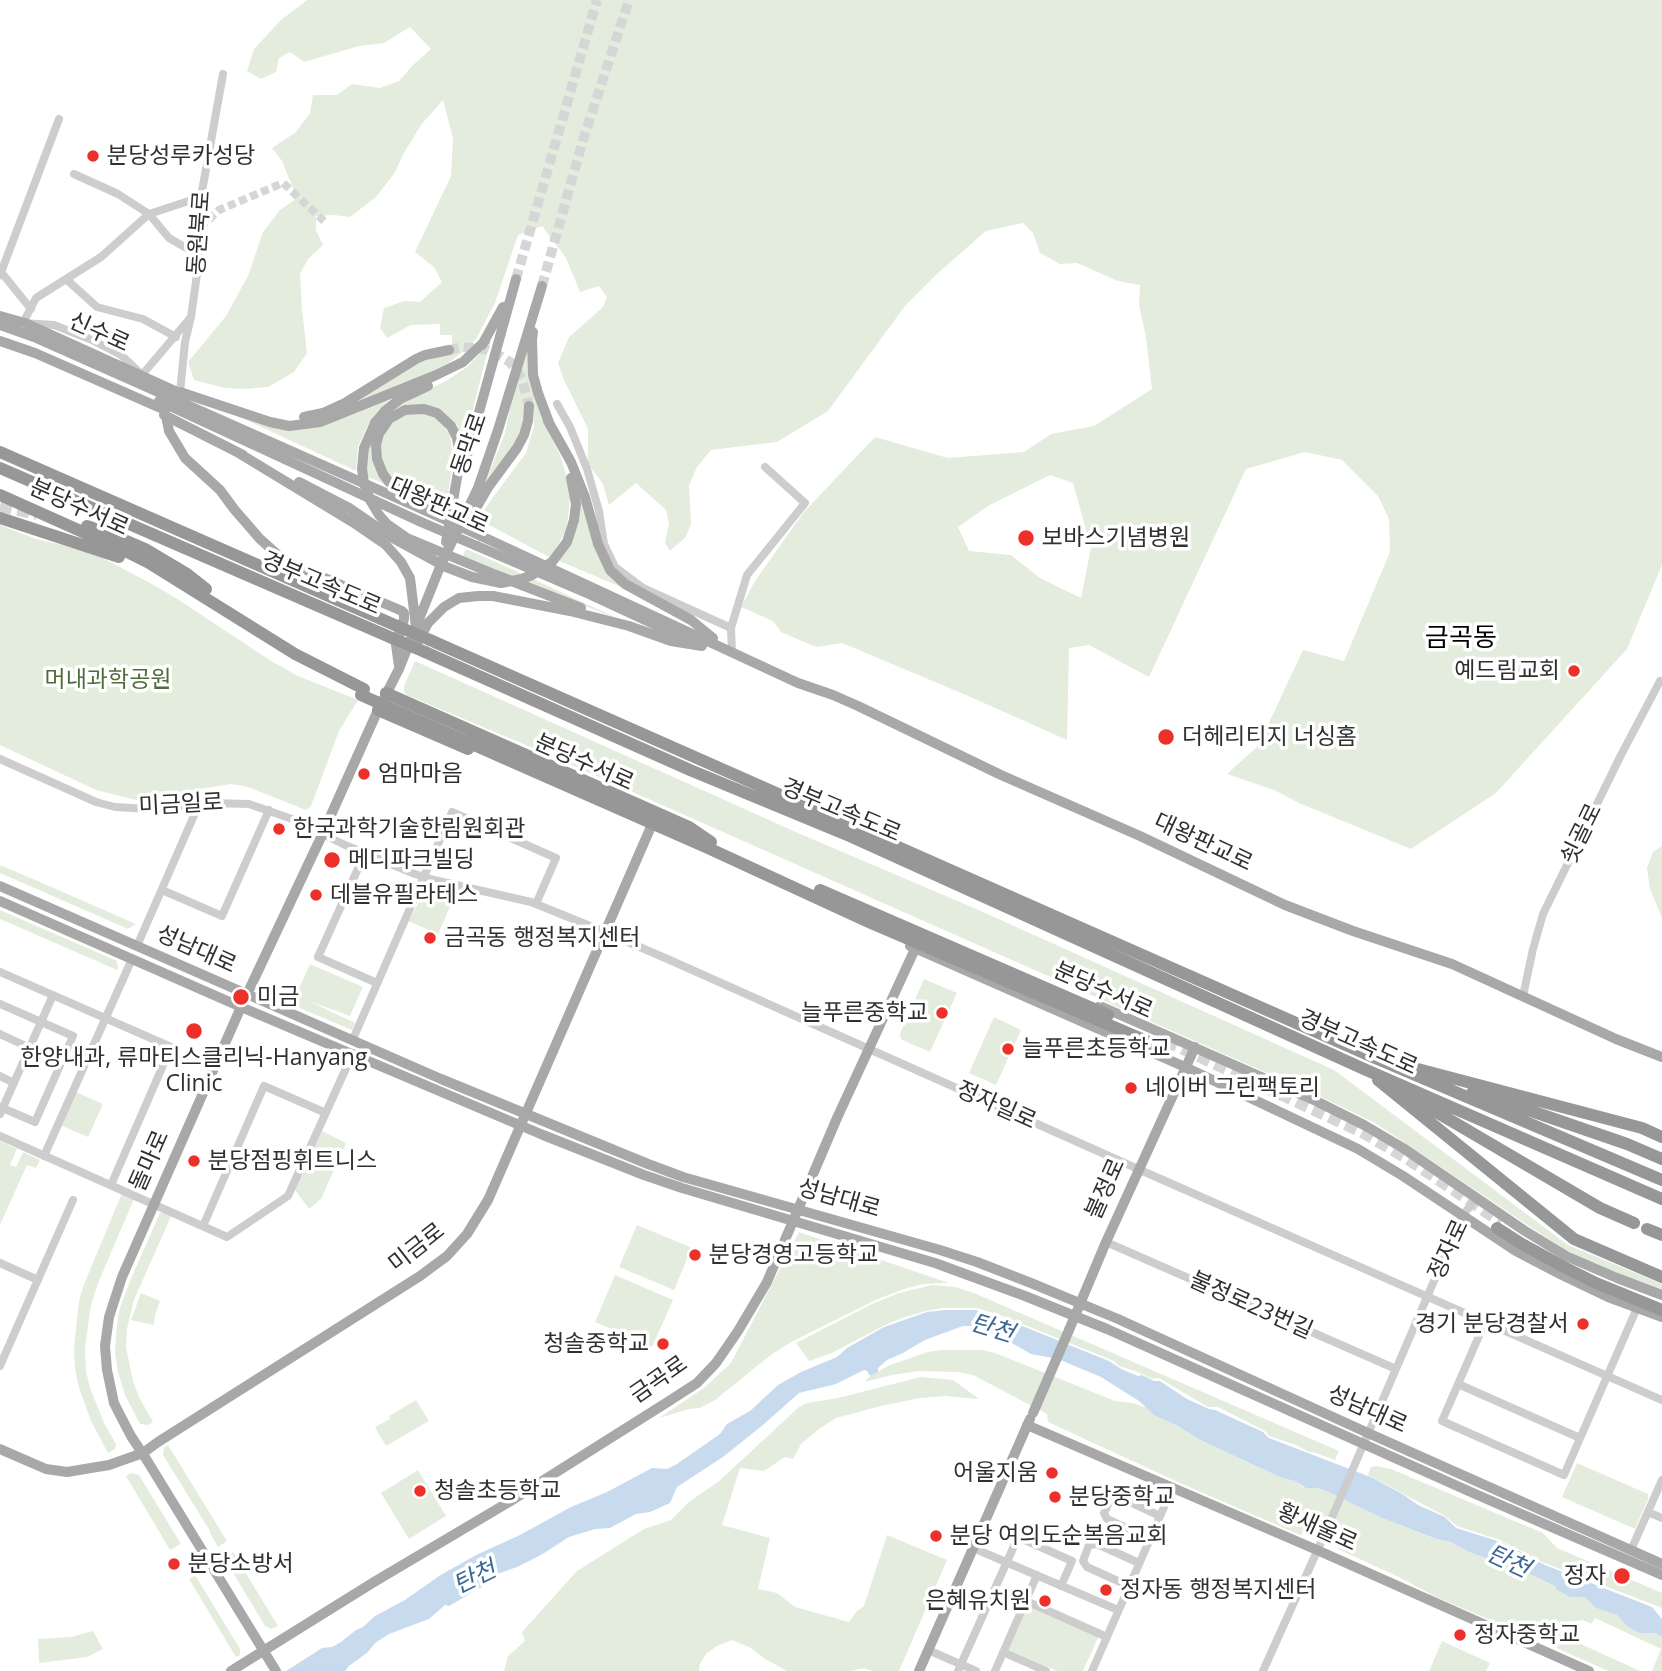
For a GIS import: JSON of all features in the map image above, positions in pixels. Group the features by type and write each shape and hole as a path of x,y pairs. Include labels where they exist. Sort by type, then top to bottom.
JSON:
{"highway":[{"name":"경부고속도로","path":"0,452 394,632"},
{"name":"경부고속도로","path":"0,468 427,646 1662,1180"},
{"name":"분당수서로","path":"0,495 149,563 269,639 363,692"},
{"name":"분당수서로","path":"0,502 147,570 290,661 1164,1045"},
{"path":"0,518 119,557"},
{"path":"81,524 145,549 187,574 252,621 269,639"},
{"name":"경부고속도로","path":"427,646 690,770 852,837 1364,1069 1662,1199"},
{"path":"386,693 688,827 709,845"},
{"path":"378,710 681,842 709,845"},
{"path":"1373,1057 1642,1128 1662,1137"},
{"path":"1373,1057 1627,1144 1662,1159"},
{"path":"1364,1069 1600,1208 1634,1223"},
{"path":"1364,1069 1574,1239 1662,1277"},
{"path":"1662,1303 1566,1261 1499,1225 1522,1244 1596,1283 1662,1310"},
{"path":"1647,1229 1662,1235"}],"main road":[{"name":"동막로","path":"449,548 465,463 516,279 485,341"},
{"name":"동막로","path":"449,548 478,488 542,286 532,340 533,375 548,421"},
{"name":"신수로","path":"0,316 23,323 135,385"},
{"path":"0,325 34,337 135,385 166,416 349,508 393,538 446,567 472,577 501,583 532,575 552,562 567,542 574,520 576,504 573,485 548,421"},
{"path":"0,331 135,385"},
{"name":"신수로","path":"0,341 135,385 180,393"},
{"path":"180,393 289,426 320,422 463,362 485,341"},
{"path":"485,341 453,374 401,399 375,423 364,449 362,469 370,500 379,515 407,538 496,575 629,626 671,640 702,646"},
{"path":"251,415 284,420 311,417 345,403 416,359 449,350"},
{"name":"대왕판교로","path":"135,385 426,508"},
{"name":"대왕판교로","path":"135,385 205,429 260,449 421,522 479,541 674,624 732,653 846,701 1285,905 1452,964 1616,1039 1662,1057"},
{"path":"180,393 221,413 251,434"},
{"path":"434,584 489,486 524,435 530,406"},
{"path":"442,562 458,472 460,456 457,438 451,426 437,413 424,409 405,410 389,419 379,434 376,445 377,459 383,474 398,489 426,508 479,541"},
{"path":"166,416 169,431 185,458 220,489 260,539 278,555 292,564 404,613 396,645 399,668"},
{"path":"548,421 571,463 585,497 598,544 610,570 632,589 691,620 732,653"},
{"path":"237,452 362,528 394,553 410,578 416,627"},
{"name":"대왕판교로","path":"479,541 702,646 732,653"},
{"name":"돌마로","path":"275,1669 131,1436 114,1403 105,1346 109,1317 118,1287 241,1007 399,668 449,548"},
{"path":"399,668 435,614 452,602 468,596 502,597 629,626"},
{"name":"미금로","path":"0,1450 46,1469 67,1472 109,1465 143,1453 420,1276 447,1256 467,1234 493,1188 650,829"},
{"name":"성남대로","path":"0,886 648,1164 683,1177 919,1243 977,1262 1118,1319 1365,1439 1662,1575"},
{"name":"성남대로","path":"0,901 241,1007 644,1175 967,1274 1662,1564"},
{"path":"875,919 915,949 1185,1067 1358,1149 1516,1251 1608,1297 1662,1317"},
{"path":"875,919 907,923 1316,1101 1403,1148 1476,1199 1566,1256 1662,1295"},
{"name":"금곡로","path":"231,1671 509,1502 697,1383 716,1363 767,1282 915,949"},
{"name":"불정로","path":"1027,1425 1138,1170 1195,1047"},
{"path":"919,1671 1027,1425"},
{"name":"황새울로","path":"1027,1425 1589,1671"}],"street":[{"name":"동원북로","path":"180,393 185,342 200,253 201,197 223,74"},
{"path":"31,309 1,273 59,119"},
{"path":"74,174 118,194 149,214 169,238 195,253 200,253"},
{"path":"23,323 37,298 101,257 149,214 201,197"},
{"path":"66,279 97,306 143,319 185,342"},
{"path":"135,385 191,317"},
{"path":"557,404 570,427 587,469 599,511 604,544 615,567 643,588 731,628"},
{"path":"732,653 731,628 747,575 805,503 765,467"},
{"name":"쇳골로","path":"1523,996 1543,914 1648,702 1660,681 1662,682"},
{"name":"미금일로","path":"0,759 107,805 149,809 239,802 292,819 322,835"},
{"path":"137,946 199,804"},
{"path":"162,890 222,916 269,810"},
{"path":"353,1039 452,812 556,858 536,904"},
{"name":"정자일로","path":"322,835 424,877 536,904 605,932 1662,1400"},
{"path":"365,853 318,957 377,983"},
{"path":"44,1156 132,959"},
{"path":"0,972 172,1047 111,1185"},
{"path":"0,1004 41,1023 73,1037 35,1122 1,1109 30,1048 41,1023 53,995"},
{"path":"0,1034 30,1048"},
{"path":"0,1136 227,1237 284,1199 292,1190 353,1053"},
{"path":"0,1076 14,1083"},
{"path":"203,1226 264,1086 326,1113"},
{"name":"정자로","path":"1317,1550 1462,1216 1476,1199"},
{"path":"0,1366 73,1200"},
{"name":"불정로23번길","path":"1106,1242 1396,1369"},
{"path":"0,1263 38,1280"},
{"path":"1485,1322 1442,1421 1564,1475 1637,1308"},
{"path":"1458,1384 1580,1438"},
{"path":"1631,1550 1662,1480"},
{"path":"1091,1671 1172,1489"},
{"path":"1150,1539 1107,1520 1104,1513 1111,1498 1117,1496 1160,1516"},
{"path":"1648,1512 1662,1518"},
{"path":"960,1668 1018,1537 1072,1561 1061,1586"},
{"path":"1129,1586 1087,1567 1083,1561 1089,1545 1097,1544 1139,1563"},
{"path":"973,1548 1118,1610"},
{"path":"1264,1671 1317,1550"},
{"path":"995,1671 1037,1576"},
{"path":"1026,1601 1107,1637"},
{"path":"929,1650 960,1668 976,1671"},
{"path":"1003,1652 1046,1671"}],"green space":[{"path":"307,0 1662,0 1662,565 1627,649 1496,793 1411,849 1274,790 1227,774 1258,746 1303,650 1344,661 1390,552 1389,519 1378,496 1342,460 1305,452 1246,469 1149,677 1089,645 1069,648 1067,740 842,643 816,647 781,632 773,621 741,607 755,581 804,512 875,437 948,458 1024,452 1051,434 1094,426 1152,389 1139,305 1140,285 1118,281 1077,263 1060,264 1040,253 1033,233 1023,223 986,231 905,306 828,411 777,442 711,450 697,467 689,485 691,524 686,537 670,551 665,543 669,523 666,510 636,483 609,505 603,484 588,464 588,429 558,363 569,337 603,307 607,297 599,286 580,292 566,258 542,226 518,235 495,303 476,339 464,351 426,375 339,411 419,362 452,352 452,335 440,335 440,324 411,325 387,338 380,328 384,308 404,301 420,302 442,282 434,267 415,252 451,176 453,138 443,100 421,125 394,174 376,197 350,217 316,216 316,230 323,245 308,259 300,274 307,353 294,372 268,387 244,389 225,388 194,380 188,362 226,316 248,276 263,232 280,210 297,198 282,161 272,148 296,132 310,113 313,95 337,95 352,84 380,88 399,81 431,49 410,27 384,43 359,46 304,62 290,52 279,58 276,72 261,79 247,71 254,49 281,20","holes":["1050,475 1073,483 1091,548 1081,598 1040,578 1011,555 969,551 958,527 988,506"]},
{"path":"490,342 464,444 457,425 444,412 406,406 376,434 389,486 366,476 370,439 378,425 402,402 446,381 467,367"},
{"path":"528,346 544,422 560,455 570,498 565,532 549,557 478,519 526,453 534,426 533,408 522,435 481,493 505,433 512,398"},
{"path":"391,398 367,427 358,447 356,471 240,417 290,429"},
{"path":"428,414 442,422 450,435 453,461 448,495 443,506 401,486 385,470 380,456 380,444 388,427 396,420 406,415"},
{"path":"577,483 628,590 557,560 566,550"},
{"name":"머내과학공원","path":"0,525 36,539 101,557 176,598 271,661 298,676 358,700 339,731 311,806 306,810 248,787 231,784 136,800 96,790 0,745"},
{"path":"466,549 516,571 621,620 462,558"},
{"path":"415,661 1334,1070 1568,1245 1662,1284 1662,1292 1565,1250 1375,1123 1319,1096 540,751 407,695 404,686"},
{"path":"1662,846 1662,918 1650,889 1647,868 1653,852"},
{"path":"0,865 136,924 128,929 0,873"},
{"path":"432,880 459,886 438,934 408,921"},
{"path":"0,910 117,961 117,970 0,919"},
{"path":"310,964 363,987 350,1016 309,1001 355,1023 352,1030 264,993 269,983 296,995"},
{"path":"924,979 957,993 930,1052 902,1040 900,1036"},
{"path":"994,1017 1021,1030 996,1085 969,1073"},
{"path":"76,1092 103,1104 88,1137 62,1126"},
{"path":"322,1131 346,1143 321,1199 309,1209 295,1190"},
{"path":"0,1141 17,1149 10,1165 16,1167 23,1152 40,1160 36,1168 27,1165 0,1225"},
{"path":"122,1193 134,1199 98,1283 91,1305 85,1348 90,1388 116,1444 115,1449 108,1453 91,1421 79,1388 74,1347 83,1287"},
{"path":"168,1211 172,1214 134,1300 127,1329 126,1347 133,1381 153,1422 148,1425 140,1424 125,1395 115,1353 116,1334 119,1311 130,1281 160,1213"},
{"path":"637,1225 690,1247 674,1290 619,1267"},
{"path":"799,1232 949,1283 923,1284 878,1299 772,1354 715,1400 700,1408 659,1418 704,1388 731,1363"},
{"path":"615,1275 673,1300 652,1347 595,1322"},
{"path":"932,1285 956,1287 974,1293 1339,1451 1335,1460 1309,1452 1269,1436 1265,1431 1218,1407 1208,1407 1159,1378 1152,1379 1000,1315 976,1308 943,1308 902,1318 832,1353 809,1361 796,1343 872,1304 899,1293"},
{"path":"141,1293 160,1301 154,1325 131,1320"},
{"path":"941,1350 982,1350 995,1353 1115,1401 1147,1408 1200,1440 1282,1478 1295,1481 1303,1487 1326,1491 1382,1518 1530,1574 1555,1586 1557,1590 1584,1597 1596,1608 1617,1615 1627,1626 1639,1633 1654,1633 1662,1637 1662,1671 1652,1671 1661,1649 1595,1618 1591,1624 1583,1620 1575,1621 1563,1628 1559,1634 1640,1671 1608,1671 1552,1646 1549,1643 1551,1637 1539,1631 1535,1639 1436,1597 1338,1549 1335,1542 1309,1530 1300,1535 1048,1422 1047,1414 973,1375 919,1371 865,1382 870,1376 890,1365"},
{"path":"921,1377 953,1380 979,1399 945,1396 920,1398 836,1418 801,1444 793,1459 785,1457 764,1471 740,1468 722,1525 770,1538 758,1589 777,1593 795,1607 849,1622 864,1606 887,1535 947,1560 899,1671 872,1671 864,1668 851,1671 787,1671 751,1648 732,1640 706,1654 699,1671 504,1671 508,1656 525,1641 522,1632 577,1571 644,1529 671,1520 690,1501 718,1482 799,1407"},
{"path":"416,1400 429,1421 386,1446 375,1427"},
{"path":"168,1445 227,1541 218,1547 163,1455 164,1448"},
{"path":"1577,1463 1648,1494 1635,1529 1562,1497"},
{"path":"1371,1467 1391,1469 1543,1533 1557,1548 1662,1593 1662,1608 1542,1562 1500,1540 1457,1526 1445,1516 1368,1475"},
{"path":"418,1470 446,1516 409,1539 381,1493"},
{"path":"131,1473 139,1475 181,1544 170,1550 126,1476"},
{"path":"233,1552 278,1626 272,1629 265,1626 232,1571 226,1556"},
{"path":"195,1575 240,1649 240,1655 236,1657 189,1579"},
{"path":"1031,1606 1097,1635 1083,1671 1057,1671 1005,1648 1026,1607"},
{"path":"93,1631 103,1649 87,1657 39,1663 38,1639 71,1637"},
{"path":"1442,1641 1490,1663 1486,1671 1429,1671"}],"water":[{"name":"탄천","path":"976,1310 1000,1317 1109,1361 1138,1376 1160,1381 1187,1399 1263,1432 1269,1438 1373,1478 1418,1505 1445,1517 1456,1528 1504,1543 1545,1565 1652,1607 1662,1619 1662,1637 1654,1633 1639,1633 1627,1626 1617,1615 1596,1608 1584,1597 1570,1597 1530,1574 1382,1518 1326,1491 1306,1488 1200,1440 1154,1415 1139,1401 1101,1377 1058,1359 1031,1354 985,1330 963,1326 925,1340 887,1360 878,1368 878,1372 870,1376 864,1370 836,1384 799,1393 723,1457 677,1487 670,1503 650,1512 636,1514 610,1528 595,1529 569,1537 541,1555 500,1573 449,1606 445,1605 429,1619 389,1634 375,1643 345,1671 286,1671 322,1648 341,1642 375,1616 478,1554 652,1468 667,1469 677,1464 720,1434 727,1424 750,1411 778,1385 801,1372 837,1357 847,1348 884,1327 927,1312"}],"tunnel":[{"path":"516,279 597,0"},
{"path":"542,286 583,140 629,0"},
{"path":"200,228 219,210 283,183 324,221"},
{"path":"449,350 461,347 485,349 510,362 522,379 529,406"},
{"path":"0,506 37,514"},
{"path":"1166,1041 1364,1133 1408,1159 1501,1222"}],"place":[{"name":"분당성루카성당","path":"93,156"},
{"name":"보바스기념병원","path":"1026,538"},
{"name":"예드림교회","path":"1574,671"},
{"name":"더헤리티지 너싱홈","path":"1166,737"},
{"name":"엄마마음","path":"364,774"},
{"name":"한국과학기술한림원회관","path":"279,829"},
{"name":"메디파크빌딩","path":"332,860"},
{"name":"데블유필라테스","path":"316,895"},
{"name":"금곡동 행정복지센터","path":"430,938"},
{"name":"미금","path":"241,997"},
{"name":"늘푸른중학교","path":"942,1013"},
{"name":"한양내과, 류마티스클리닉-Hanyang Clinic","path":"194,1031"},
{"name":"늘푸른초등학교","path":"1008,1049"},
{"name":"네이버 그린팩토리","path":"1131,1088"},
{"name":"분당점핑휘트니스","path":"194,1161"},
{"name":"분당경영고등학교","path":"695,1255"},
{"name":"경기 분당경찰서","path":"1583,1324"},
{"name":"청솔중학교","path":"663,1344"},
{"name":"어울지움","path":"1052,1473"},
{"name":"청솔초등학교","path":"420,1491"},
{"name":"분당중학교","path":"1055,1497"},
{"name":"분당 여의도순복음교회","path":"936,1536"},
{"name":"분당소방서","path":"174,1564"},
{"name":"정자","path":"1622,1576"},
{"name":"정자동 행정복지센터","path":"1106,1590"},
{"name":"은혜유치원","path":"1045,1601"},
{"name":"정자중학교","path":"1460,1635"}],"district":[{"name":"금곡동","path":"1461,639"}]}
